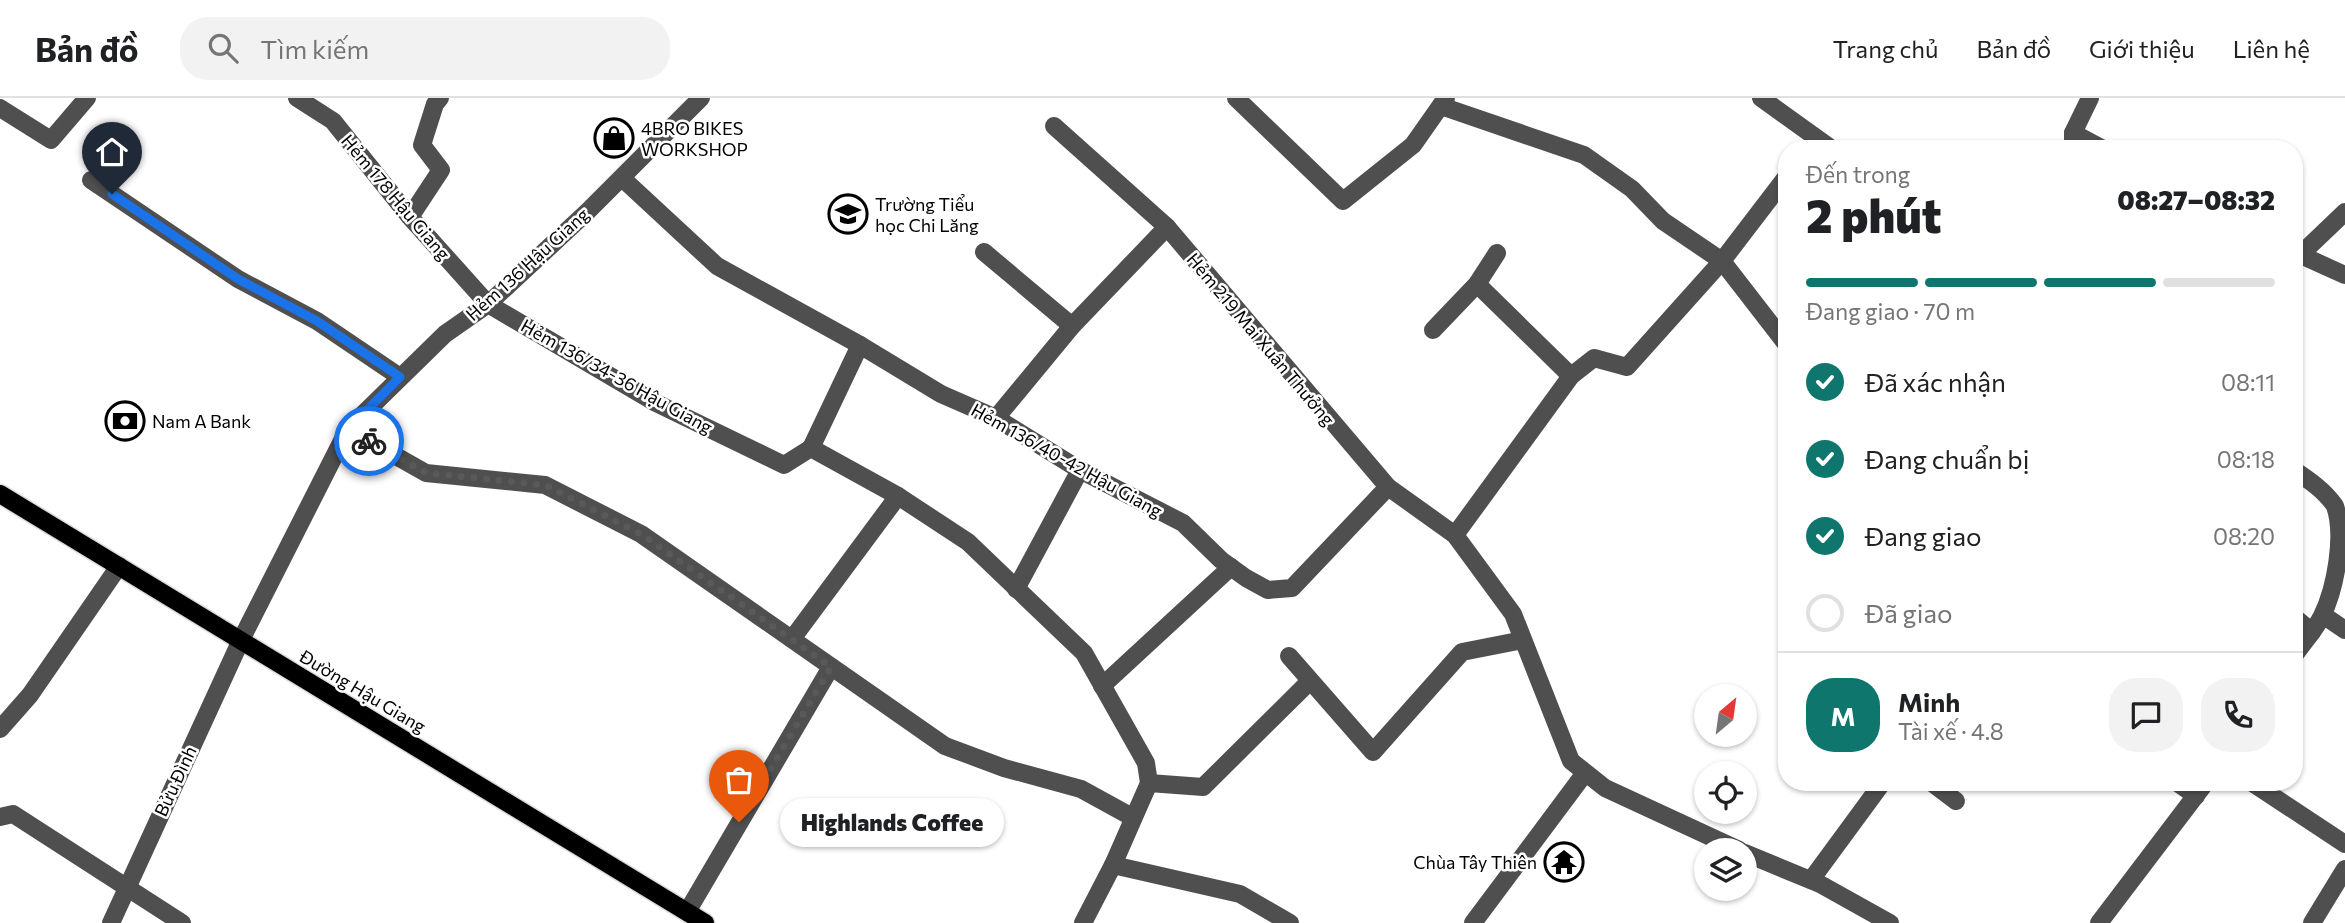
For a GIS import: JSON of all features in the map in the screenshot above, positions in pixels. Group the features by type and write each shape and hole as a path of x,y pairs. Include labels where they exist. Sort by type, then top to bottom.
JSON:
{"main road":[{"name":"Đường Hậu Giang","path":"0,494 705,923"}],"street":[{"path":"0,108 51,140 87,98"},
{"name":"Hẻm 178 Hậu Giang","path":"298,98 333,121 410,217 488,304"},
{"path":"410,217 441,170 422,145 435,104 440,98"},
{"name":"Hẻm 136 Hậu Giang","path":"242,640 348,429 445,334 488,304 622,178 701,98"},
{"path":"1236,98 1343,201 1413,145 1444,102 1584,155 1632,189 1663,221 1722,261 1778,333"},
{"path":"1761,98 1808,140"},
{"path":"2073,140 2090,98"},
{"name":"Hẻm 219 Mai Xuân Thưởng","path":"1054,126 1167,227 1388,487 1455,536 1513,614 1571,761 1605,788 1713,838"},
{"name":"Hẻm 136/40-42 Hậu Giang","path":"622,178 717,266 860,345 941,394 996,418 1080,470 1183,523 1231,567 1268,590 1292,588 1388,487"},
{"path":"91,180 238,279 317,321 400,377"},
{"path":"1455,536 1571,376 1594,358 1627,367 1722,261 1778,188"},
{"path":"2303,248 2345,212"},
{"path":"996,418 1073,326 1167,227"},
{"path":"984,252 1073,326"},
{"path":"1433,330 1477,285 1497,253"},
{"path":"2303,256 2345,275"},
{"path":"1477,285 1571,376"},
{"name":"Hẻm 136/34-36 Hậu Giang","path":"488,304 656,402 783,465 811,448"},
{"path":"860,345 811,448 898,496 968,542 1084,653 1146,763 1149,783 1113,865 1083,923"},
{"path":"348,429 426,473 545,485 641,534 945,746 1004,768 1080,789 1132,817"},
{"path":"1016,589 1080,470"},
{"path":"2303,478 2339,508 2343,548 2323,615 2303,644"},
{"path":"792,639 898,496"},
{"path":"0,729 30,695 119,566"},
{"path":"1102,686 1231,567"},
{"path":"2323,615 2345,630"},
{"path":"2303,625 2312,632"},
{"name":"Bửu Đình","path":"111,923 242,640"},
{"path":"1289,656 1373,752 1462,652 1523,640"},
{"path":"687,912 831,667"},
{"path":"1149,783 1203,788 1310,681"},
{"path":"1473,923 1585,773"},
{"path":"1811,880 1877,791"},
{"path":"1943,791 1956,801"},
{"path":"2099,923 2199,791"},
{"path":"2265,791 2345,844"},
{"path":"0,817 13,814 182,923"},
{"path":"1757,858 1811,880 1890,923"},
{"path":"1113,865 1240,894 1290,923"},
{"path":"2312,923 2345,869"}],"way so far":[{"path":"369,441 426,473 545,485 641,534 831,667 739,822"}],"place":[{"name":"4BRO BIKES WORKSHOP","path":"614,138"},
{"name":"Trường Tiểu học Chi Lăng","path":"848,214"},
{"name":"Nam A Bank","path":"125,421"},
{"name":"Highlands Coffee","path":"739,822"},
{"name":"Chùa Tây Thiên","path":"1564,862"}],"route":[{"path":"112,194 238,279 317,321 400,377 348,429 369,441"}]}
